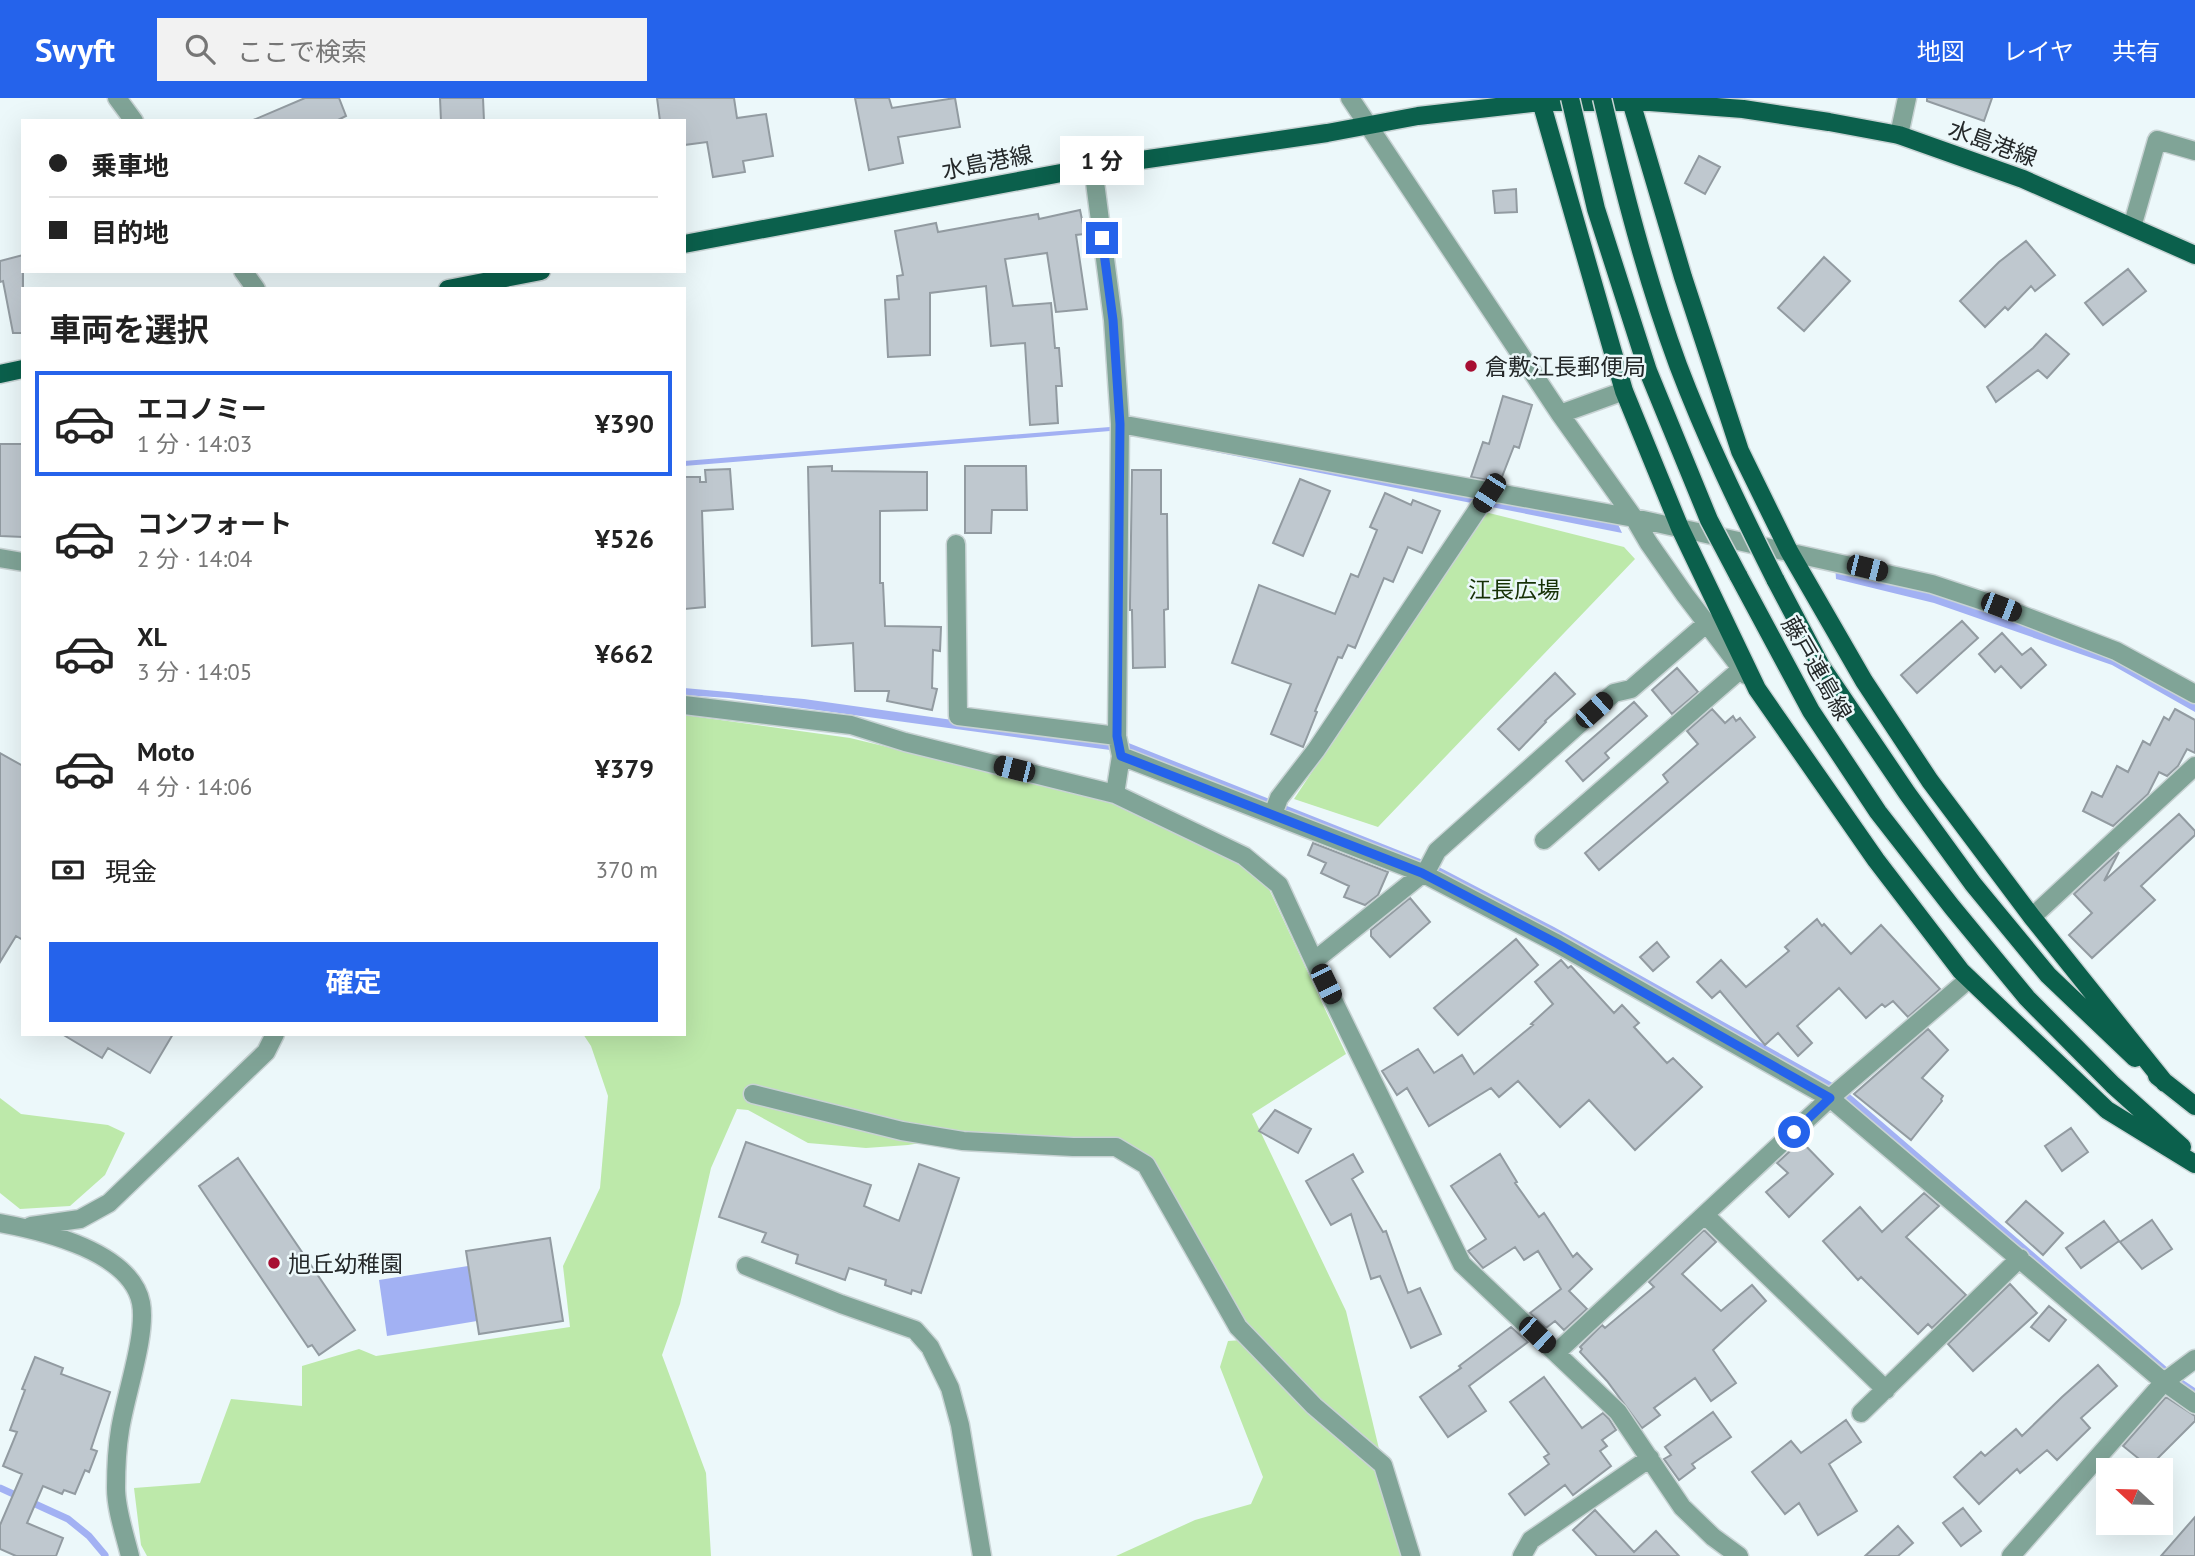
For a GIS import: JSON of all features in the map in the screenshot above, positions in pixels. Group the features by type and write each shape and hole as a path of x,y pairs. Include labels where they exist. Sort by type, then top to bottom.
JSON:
{"main road":[{"name":"藤戸連島線","path":"1570,98 1596,209 1648,371 1709,520 1811,711 1878,812 1952,908 2028,998 2113,1085 2195,1161"},
{"name":"藤戸連島線","path":"1602,98 1646,270 1678,365 1715,458 1821,666 1973,884 2048,975 2116,1042 2195,1106"},
{"name":"水島港線","path":"686,244 1093,167 1540,99 1650,100 1744,109 1829,121 1899,135 2023,179 2195,255"},
{"path":"1540,99 1624,391 1680,528 1757,689 1876,860 1969,979 2107,1110 2195,1161"},
{"path":"1631,100 1683,277 1740,451 1790,551 1864,681 1923,770 2032,917 2165,1083"},
{"path":"459,287 531,273"},
{"path":"0,374 21,369"}],"street":[{"path":"117,98 133,119"},
{"path":"1350,98 1560,414 1634,517 1648,542 1757,689"},
{"path":"1899,135 1907,98"},
{"path":"2132,227 2157,140 2195,151"},
{"path":"1093,167 1113,320 1120,428 1119,746 1115,794"},
{"path":"1560,414 1624,391"},
{"path":"1120,428 1486,496 1634,517 1932,584 2001,607 2116,652 2195,694"},
{"path":"1275,808 1486,496"},
{"path":"956,544 958,716 1119,746 1427,868 1830,1098 2020,1258 2169,1378 2195,1404"},
{"path":"0,558 21,562"},
{"path":"1314,961 1427,868 1437,851 1614,693 1631,689 1707,623"},
{"path":"1544,840 1741,669"},
{"path":"686,705 851,725 905,742 1115,794 1244,856 1279,885 1462,1264 1618,1412 1682,1507 1713,1537 1739,1556"},
{"path":"2032,917 2195,766"},
{"path":"1556,1353 1830,1098 1969,979"},
{"path":"24,1227 80,1219 109,1203 266,1052 274,1036"},
{"path":"752,1094 902,1132 962,1141 1116,1147 1146,1165 1238,1327 1314,1406 1383,1465 1411,1556"},
{"path":"1705,1215 1886,1390"},
{"path":"0,1223 24,1227 83,1246 112,1261 130,1281 141,1303 140,1335 120,1429 116,1490 130,1556"},
{"path":"1861,1413 2020,1258"},
{"path":"746,1266 915,1331 930,1347 950,1388 960,1425 982,1556"},
{"path":"2011,1556 2169,1378 2195,1359"},
{"path":"1522,1556 1531,1540 1650,1458"}],"green space":[{"name":"江長広場","path":"1485,512 1624,547 1635,559 1378,827 1294,799"},
{"path":"686,715 850,738 1121,803 1239,862 1268,887 1346,1054 1252,1114 1346,1311 1380,1453 1318,1401 1240,1319 1175,1198 1150,1159 1116,1139 964,1136 908,1145 866,1148 808,1143 748,1110 737,1109 711,1168 680,1304 662,1355 706,1473 711,1556 147,1556 141,1545 134,1488 200,1483 231,1399 302,1406 302,1366 359,1349 376,1356 570,1327 563,1266 600,1188 608,1096 591,1046 584,1036 686,1036"},
{"path":"0,1098 21,1114 108,1125 125,1133 105,1175 70,1206 20,1209 0,1193"},
{"path":"1242,1340 1377,1467 1405,1556 1116,1556 1195,1520 1251,1504 1263,1477 1220,1367 1228,1341"}],"water":[{"path":"1110,427 1617,522 1622,533 1110,431 686,466 686,461"},
{"path":"1835,564 1932,588 2115,655 2195,697 2195,712 2112,665 1934,603 1836,579"},
{"path":"686,688 804,699 1108,742 1126,742 1433,864 1554,927 1845,1090 2177,1376 2195,1388 2195,1397 1841,1097 1550,934 1133,755 729,698 686,695"},
{"path":"468,1266 477,1321 387,1336 379,1280"}],"building":[{"path":"305,98 339,98 346,116 340,119 256,119"},
{"path":"440,98 483,98 484,119 441,119"},
{"path":"657,98 734,98 737,118 766,114 773,156 743,161 745,172 713,177 707,142 686,145 686,119 660,119"},
{"path":"855,98 889,98 892,108 955,98 960,127 898,137 903,163 869,170"},
{"path":"1927,98 1992,98 1984,121 1927,101"},
{"path":"1699,156 1720,167 1705,194 1685,183"},
{"path":"1516,189 1517,212 1495,213 1493,191"},
{"path":"1080,210 1085,234 1076,235 1087,309 1056,312 1047,253 1005,259 1013,306 1051,303 1062,386 1056,386 1058,423 1030,425 1025,343 991,346 986,286 930,293 930,355 888,357 885,300 899,299 897,276 903,275 895,231 936,223 938,232 1038,214 1039,219"},
{"path":"2026,241 2055,275 2035,291 2031,286 2008,310 2005,307 1985,327 1960,301 1999,262"},
{"path":"21,256 21,333 13,333 3,281 0,282 0,261"},
{"path":"1824,257 1850,281 1804,331 1778,308"},
{"path":"2128,269 2146,291 2103,325 2085,303"},
{"path":"2046,334 2069,354 2047,378 2038,370 1996,402 1987,387"},
{"path":"1503,396 1532,405 1519,448 1514,446 1500,482 1471,477 1483,442 1489,444"},
{"path":"0,444 21,444 21,537 0,536"},
{"path":"832,466 832,471 927,472 927,510 880,511 880,583 883,583 885,626 941,627 940,651 933,650 932,688 937,689 932,710 887,701 889,691 855,691 853,643 812,646 808,467"},
{"path":"965,466 1026,466 1027,510 992,510 991,533 965,533"},
{"path":"730,469 733,509 702,511 705,607 686,609 686,477 700,477 700,482 706,482 705,470"},
{"path":"1132,470 1161,470 1161,514 1167,514 1168,609 1164,610 1165,667 1133,668 1130,610"},
{"path":"1300,479 1330,491 1303,556 1273,543"},
{"path":"1385,493 1411,505 1413,500 1440,511 1422,553 1408,547 1393,582 1384,578 1355,648 1348,645 1342,658 1338,657 1303,747 1271,734 1291,684 1232,663 1259,585 1335,614 1351,574 1358,577 1377,530 1370,527"},
{"path":"1962,621 1978,638 1917,693 1901,675"},
{"path":"2002,633 2022,655 2031,648 2046,665 2021,688 2001,666 1995,672 1979,654"},
{"path":"1677,668 1698,692 1672,714 1652,690"},
{"path":"1555,673 1575,694 1545,721 1519,750 1498,729"},
{"path":"1634,702 1647,716 1605,753 1609,758 1583,781 1566,761"},
{"path":"1712,709 1725,723 1733,716 1736,721 1740,718 1755,737 1599,870 1585,853 1668,782 1663,775 1698,744 1687,731"},
{"path":"2175,709 2195,720 2195,753 2187,749 2178,766 2167,776 2159,772 2148,794 2113,826 2083,811 2092,792 2102,797 2117,766 2128,772 2143,741 2150,745 2164,717 2169,720"},
{"path":"0,753 21,765 21,939 16,936 0,962"},
{"path":"2179,814 2195,831 2195,835 2141,886 2155,900 2092,958 2069,935 2092,913 2074,894 2119,852 2104,881"},
{"path":"1313,843 1388,872 1378,895 1365,905 1344,897 1349,886 1321,873 1326,863 1308,855"},
{"path":"1410,898 1430,922 1390,957 1371,936 1371,930"},
{"path":"1817,919 1851,954 1881,925 1940,989 1908,1017 1893,1001 1885,1007 1882,1004 1866,1018 1839,988 1797,1026 1812,1043 1798,1056 1778,1033 1765,1045 1720,991 1712,998 1697,982 1721,960 1746,987 1789,951 1785,947"},
{"path":"1516,939 1538,965 1458,1035 1434,1008"},
{"path":"1657,942 1669,957 1653,971 1640,957"},
{"path":"1561,960 1568,968 1571,966 1614,1013 1622,1005 1639,1023 1634,1027 1667,1063 1673,1058 1702,1087 1635,1150 1589,1100 1560,1127 1518,1081 1499,1097 1491,1088 1429,1126 1407,1088 1397,1095 1382,1071 1418,1049 1434,1073 1462,1055 1474,1074 1533,1025 1531,1024 1553,1004 1535,982"},
{"path":"1928,1029 1948,1050 1922,1078 1943,1096 1942,1101 1911,1140 1854,1094"},
{"path":"65,1036 172,1036 150,1073 108,1048 102,1058"},
{"path":"1275,1110 1311,1129 1298,1153 1259,1131"},
{"path":"2071,1128 2088,1152 2062,1171 2045,1146"},
{"path":"1801,1141 1833,1174 1789,1217 1766,1192 1788,1173 1777,1163"},
{"path":"746,1142 871,1185 864,1206 899,1221 919,1164 959,1178 921,1293 912,1290 911,1294 885,1285 886,1280 849,1268 845,1280 796,1263 798,1255 762,1242 766,1233 719,1217"},
{"path":"1353,1154 1363,1172 1352,1179 1383,1232 1386,1231 1408,1293 1420,1288 1441,1334 1411,1348 1380,1276 1371,1279 1351,1214 1331,1225 1306,1181"},
{"path":"1500,1154 1517,1182 1515,1183 1539,1217 1544,1213 1573,1257 1577,1253 1592,1269 1569,1291 1587,1309 1564,1330 1555,1321 1546,1328 1530,1313 1561,1289 1538,1251 1524,1260 1515,1247 1483,1268 1468,1251 1486,1239 1451,1186"},
{"path":"238,1158 355,1330 319,1355 312,1345 308,1347 199,1186"},
{"path":"1924,1193 1939,1206 1906,1237 1966,1295 1932,1328 1928,1324 1918,1334 1861,1277 1858,1280 1823,1241 1860,1207 1882,1232"},
{"path":"2026,1201 2063,1233 2043,1255 2006,1222"},
{"path":"2152,1220 2172,1249 2142,1269 2120,1242"},
{"path":"2104,1221 2119,1241 2081,1268 2066,1248"},
{"path":"1704,1230 1716,1242 1682,1274 1721,1311 1752,1285 1766,1301 1713,1350 1736,1383 1711,1401 1695,1378 1654,1408 1660,1415 1642,1428 1607,1381 1580,1352 1580,1347 1602,1325 1605,1328 1654,1287 1649,1282"},
{"path":"550,1238 563,1321 479,1334 466,1251"},
{"path":"2010,1284 2037,1313 1973,1371 1948,1344"},
{"path":"2049,1306 2066,1320 2049,1341 2031,1327"},
{"path":"1511,1327 1528,1342 1469,1386 1486,1411 1448,1437 1420,1397"},
{"path":"35,1357 63,1368 61,1374 110,1392 91,1449 97,1451 89,1472 85,1470 75,1494 64,1490 62,1494 43,1486 27,1523 63,1538 56,1556 16,1556 0,1549 0,1525 22,1474 3,1466 17,1432 10,1430"},
{"path":"2098,1365 2117,1386 2081,1418 2090,1428 2057,1460 2047,1450 2020,1473 2017,1469 1979,1504 1954,1477 1981,1452 1985,1456 2016,1429 2022,1436"},
{"path":"1544,1377 1582,1428 1603,1413 1616,1430 1602,1440 1607,1446 1600,1451 1611,1466 1573,1495 1565,1485 1525,1515 1509,1494 1549,1464 1544,1457 1549,1454 1510,1402"},
{"path":"2166,1397 2195,1416 2195,1421 2158,1458 2138,1458 2123,1446"},
{"path":"1713,1412 1731,1437 1692,1464 1695,1468 1679,1480 1664,1459 1671,1455 1665,1447"},
{"path":"1846,1420 1861,1442 1829,1464 1857,1511 1818,1535 1799,1503 1785,1514 1752,1472 1791,1441 1801,1453"},
{"path":"1963,1508 1981,1531 1961,1546 1943,1523"},
{"path":"1595,1510 1634,1552 1656,1531 1679,1556 1597,1556 1573,1530"},
{"path":"2195,1517 2195,1556 2161,1556"},
{"path":"1898,1526 1913,1543 1898,1556 1865,1556"}],"waterway":[{"path":"0,1488 68,1519 89,1536 105,1555"}],"place":[{"name":"倉敷江長郵便局","path":"1471,366"},
{"name":"旭丘幼稚園","path":"274,1263"}],"route":[{"path":"1102,238 1113,320 1120,424 1117,736 1121,756 1422,873 1558,944 1830,1098 1794,1132"}]}
